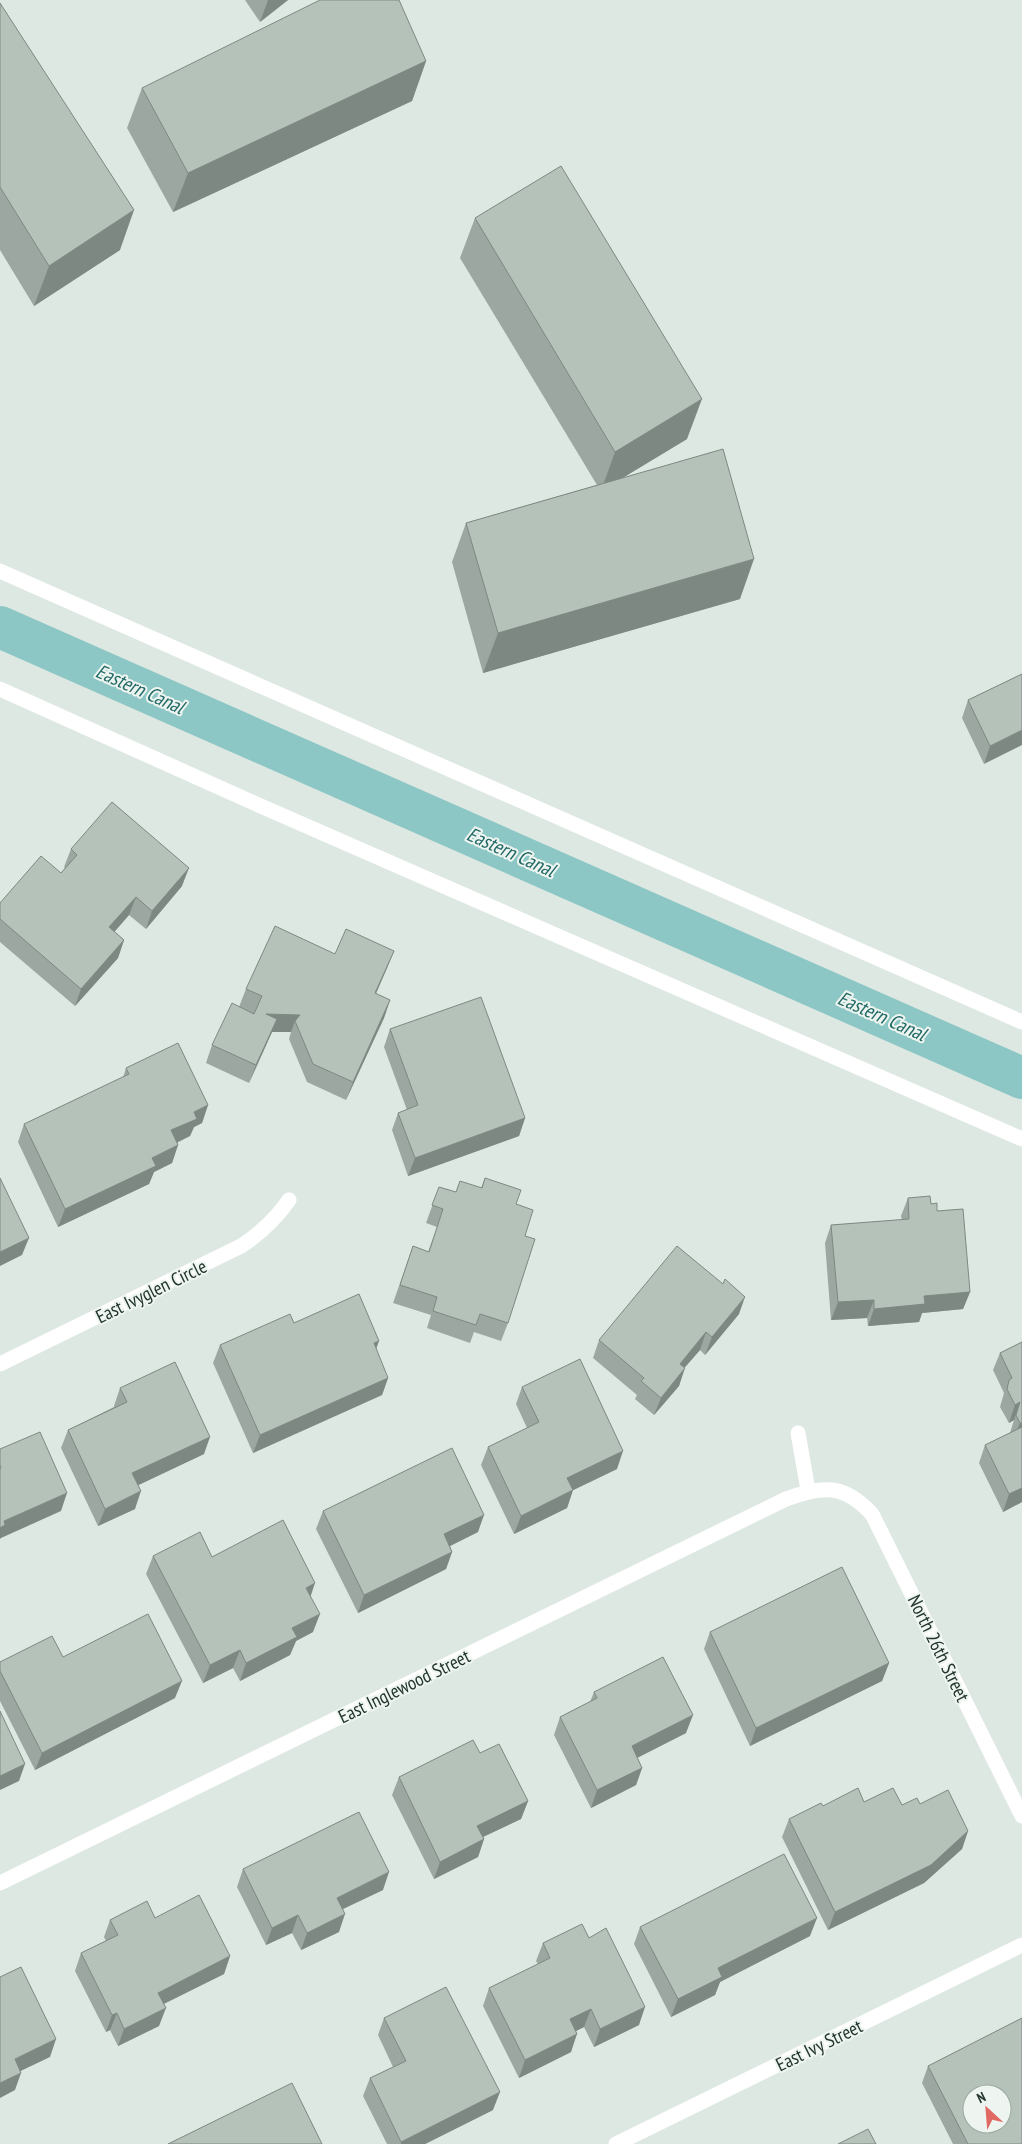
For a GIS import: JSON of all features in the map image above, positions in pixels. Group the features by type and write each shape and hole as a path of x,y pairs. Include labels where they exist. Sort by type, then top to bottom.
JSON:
{"street":[{"path":"0,571 1022,1022"},
{"path":"0,689 245,799 1022,1139"},
{"name":"East Ivyglen Circle","path":"0,1364 241,1246 260,1234 278,1216 289,1200"},
{"path":"798,1433 808,1490"},
{"name":"East Inglewood Street","path":"0,1883 786,1499 808,1490 828,1488 844,1492"},
{"name":"North 26th Street","path":"844,1492 860,1501 872,1514 881,1530 1022,1816"},
{"name":"East Ivy Street","path":"616,2144 1022,1945"}],"building":[{"path":"320,0 399,0 426,61 188,173 142,88"},
{"path":"0,3 134,210 49,266 0,187"},
{"path":"561,166 702,399 615,452 475,218"},
{"path":"723,449 754,559 498,633 466,523"},
{"path":"1022,674 1022,730 990,746 968,700"},
{"path":"112,802 189,868 152,911 136,897 109,927 124,940 81,989 0,919 0,903 41,856 61,873 77,855 71,849"},
{"path":"275,926 335,954 346,929 394,951 375,993 390,1000 353,1082 313,1064 295,1021 300,1015 266,1014 277,1019 256,1065 212,1045 232,1003 254,1014 262,996 246,989"},
{"path":"481,997 525,1118 415,1158 398,1113 418,1105 390,1029"},
{"path":"178,1043 208,1105 194,1112 197,1119 171,1130 178,1145 152,1158 156,1166 65,1209 24,1124 129,1074 126,1068"},
{"path":"0,1178 29,1238 0,1252"},
{"path":"485,1178 521,1190 516,1204 533,1210 525,1236 535,1239 508,1323 480,1314 476,1325 433,1311 437,1297 400,1285 413,1246 429,1252 443,1209 432,1205 439,1187 456,1192 460,1181 482,1188"},
{"path":"930,1196 931,1204 937,1203 937,1211 963,1209 970,1292 924,1296 925,1304 874,1309 874,1300 838,1302 831,1225 909,1219 908,1198"},
{"path":"677,1246 723,1284 725,1279 745,1297 712,1337 706,1332 680,1364 685,1368 661,1398 641,1381 644,1378 599,1340"},
{"path":"359,1294 379,1341 374,1343 388,1378 260,1435 220,1345 290,1314 294,1323"},
{"path":"1022,1342 1022,1423 1020,1423 1016,1415 1020,1402 1015,1405 1007,1389 1009,1380 1012,1378 1000,1353"},
{"path":"580,1359 623,1451 567,1478 573,1490 521,1516 488,1447 539,1422 522,1387"},
{"path":"175,1362 210,1437 132,1473 141,1491 105,1509 68,1430 127,1402 120,1388"},
{"path":"1022,1427 1022,1488 1009,1494 985,1445"},
{"path":"40,1432 67,1493 4,1521 5,1525 0,1528 0,1449"},
{"path":"452,1448 484,1515 444,1534 452,1552 364,1595 323,1511"},
{"path":"283,1520 315,1583 306,1588 320,1614 292,1628 297,1637 246,1663 240,1650 210,1665 153,1556 200,1532 212,1557"},
{"path":"842,1567 889,1663 756,1728 710,1632"},
{"path":"148,1614 182,1681 42,1753 0,1671 0,1662 52,1636 63,1657"},
{"path":"663,1657 693,1715 632,1746 642,1768 597,1790 560,1717 597,1698 594,1692"},
{"path":"0,1711 25,1764 0,1776"},
{"path":"473,1740 480,1753 499,1744 528,1801 477,1826 484,1839 440,1862 399,1777"},
{"path":"858,1788 864,1802 893,1788 902,1805 917,1798 920,1804 948,1790 968,1831 931,1865 835,1912 789,1819 821,1803 823,1806"},
{"path":"359,1812 389,1872 337,1898 345,1914 307,1933 298,1915 272,1928 243,1869"},
{"path":"784,1854 817,1918 718,1968 722,1977 678,1999 640,1927"},
{"path":"199,1895 230,1956 158,1993 166,2008 124,2029 117,2013 112,2015 81,1953 118,1935 110,1920 147,1901 155,1918"},
{"path":"582,1924 589,1938 606,1928 645,2007 600,2029 591,2009 570,2019 577,2034 525,2060 489,1988 550,1958 543,1943"},
{"path":"21,1967 56,2039 15,2059 21,2073 0,2083 0,1977"},
{"path":"446,1987 500,2092 401,2142 370,2078 406,2061 384,2018"},
{"path":"1022,2018 1022,2144 968,2144 963,2134 1012,2134 1012,2084 962,2084 962,2132 928,2066"},
{"path":"292,2083 322,2144 168,2144"},
{"path":"868,2129 876,2144 838,2144"}],"waterway":[{"name":"Eastern Canal","path":"0,627 1022,1078"}]}
